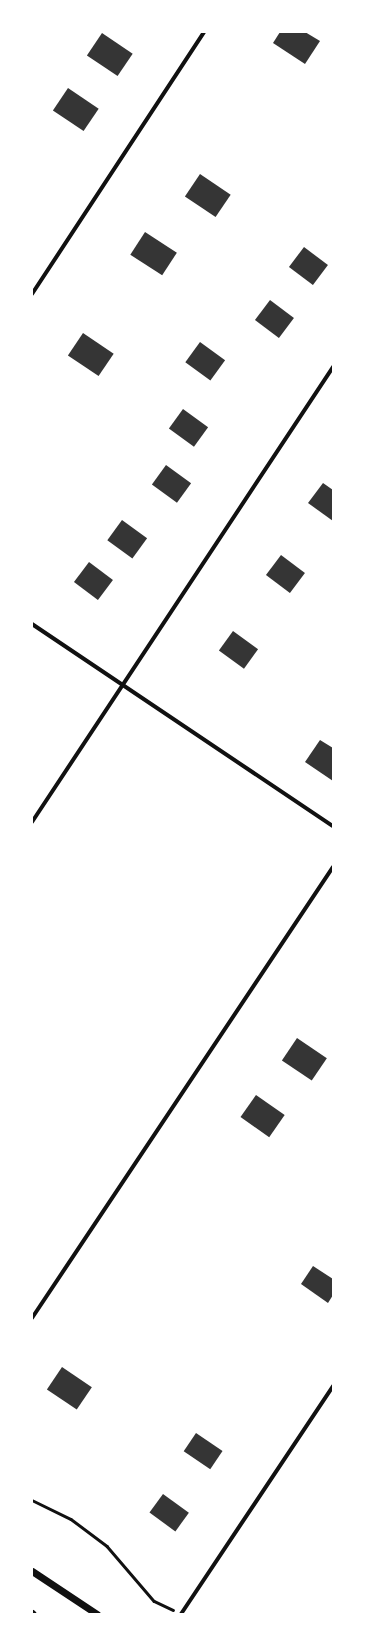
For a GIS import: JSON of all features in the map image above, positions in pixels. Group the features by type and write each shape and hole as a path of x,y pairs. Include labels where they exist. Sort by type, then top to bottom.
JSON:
{"street":[{"path":"32,294 204,32"},
{"path":"32,822 333,367"},
{"path":"32,624 333,826"},
{"path":"32,1318 333,867"},
{"path":"181,1614 333,1386"},
{"path":"32,1571 97,1614"}],"path":[{"path":"32,1500 72,1519 101,1542 154,1601 181,1614"}],"building":[{"path":"280,32 305,32 320,41 305,64 273,43"},
{"path":"102,33 133,54 118,76 87,55"},
{"path":"68,88 99,109 84,131 53,110"},
{"path":"200,174 231,195 216,217 185,196"},
{"path":"145,232 177,253 162,275 130,255"},
{"path":"304,247 328,265 313,285 289,267"},
{"path":"270,300 294,318 279,338 255,320"},
{"path":"83,333 114,354 99,376 68,355"},
{"path":"200,342 225,360 210,380 185,362"},
{"path":"183,409 208,427 194,447 169,428"},
{"path":"166,465 191,483 177,503 152,484"},
{"path":"323,483 333,490 333,521 308,503"},
{"path":"122,520 147,538 132,558 107,540"},
{"path":"281,555 305,573 290,593 266,575"},
{"path":"89,562 113,580 98,600 74,582"},
{"path":"233,631 258,649 244,669 219,650"},
{"path":"320,740 333,748 333,781 305,762"},
{"path":"297,1038 327,1058 312,1081 282,1060"},
{"path":"256,1095 285,1115 269,1137 241,1117"},
{"path":"313,1266 333,1279 333,1295 328,1303 301,1284"},
{"path":"62,1367 92,1387 77,1410 47,1389"},
{"path":"196,1433 223,1451 210,1469 184,1451"},
{"path":"163,1494 189,1513 175,1531 149,1513"}]}
